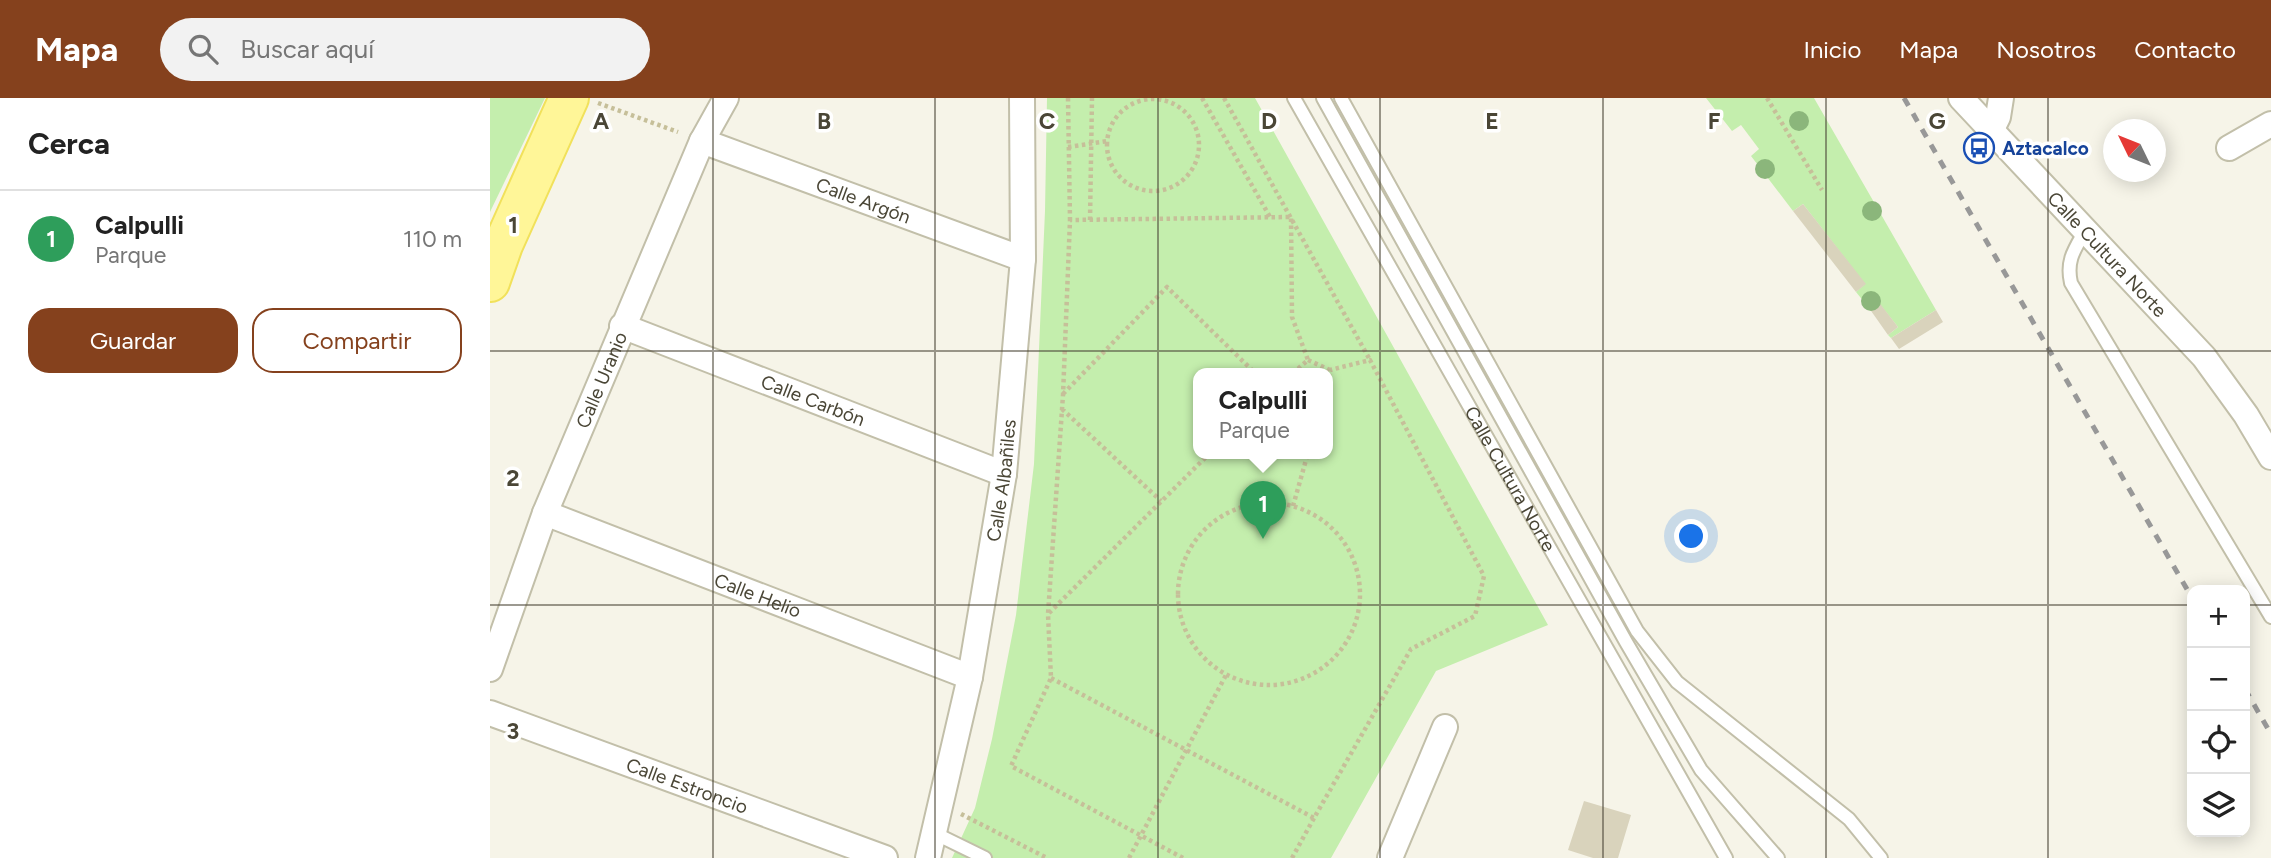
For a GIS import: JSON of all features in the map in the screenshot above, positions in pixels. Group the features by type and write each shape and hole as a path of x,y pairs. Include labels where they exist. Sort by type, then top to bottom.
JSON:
{"main road":[{"path":"490,282 503,246 583,100"}],"street":[{"name":"Calle Uranio","path":"490,669 545,513 622,326 702,141 726,98"},
{"name":"Calle Albañiles","path":"928,858 970,677 1004,474 1023,259 1022,98"},
{"name":"Calle Cultura Norte","path":"1961,98 2203,357 2246,415 2271,457"},
{"path":"1992,131 1998,117 2001,98"},
{"path":"2229,148 2271,124"},
{"name":"Calle Argón","path":"702,141 1023,259"},
{"name":"Calle Carbón","path":"622,326 1004,474"},
{"name":"Calle Helio","path":"545,513 970,677"},
{"name":"Calle Estroncio","path":"490,713 885,858"},
{"path":"1390,858 1445,727"}],"lane":[{"name":"Calle Cultura Norte","path":"1294,98 1726,858"},
{"path":"1322,98 1619,630 1702,770 1778,858"},
{"path":"1341,98 1637,631 1677,682 1849,819 1881,858"},
{"path":"2085,231 2072,254 2068,270 2071,283 2271,617"},
{"path":"934,833 985,858"}],"path":[{"path":"1068,98 1070,220 1063,395 1048,614 1051,678 1011,766 1183,858"},
{"path":"1090,220 1092,98"},
{"path":"1202,98 1270,217"},
{"path":"1224,98 1370,360 1484,576 1475,616 1411,649 1292,858"},
{"path":"1767,98 1822,190"},
{"path":"583,100 702,141"},
{"path":"1145,100 1161,100 1177,106 1190,117 1198,132 1199,148 1195,165 1184,178 1170,188 1154,191 1137,188 1124,181 1114,170 1108,156 1108,141 1111,127 1119,114 1131,105 1145,100"},
{"path":"1068,147 1108,141"},
{"path":"1070,220 1291,217"},
{"path":"1291,217 1292,317 1308,360 1326,368"},
{"path":"1063,395 1167,287 1250,368"},
{"path":"1299,368 1308,360"},
{"path":"1333,369 1370,360"},
{"path":"1061,408 1161,501"},
{"path":"1048,614 1204,459"},
{"path":"1293,506 1305,459"},
{"path":"1257,503 1293,506 1326,522 1339,534 1349,549 1357,566 1360,584 1361,603 1357,621 1340,653 1311,676 1295,682 1260,685 1243,682 1212,666 1199,654 1189,639 1178,606 1178,589 1187,555 1208,526 1239,508 1257,503"},
{"path":"1129,858 1226,675"},
{"path":"1051,678 1314,818"},
{"path":"941,805 1047,858"}],"green space":[{"path":"490,98 545,98 490,212"},
{"path":"1047,98 1255,98 1548,625 1436,671 1331,858 952,858 975,808 992,739 1016,615 1034,464"},
{"path":"1706,98 1814,98 1936,310 1891,338 1888,335 1898,327 1878,302 1869,308 1856,292 1865,284 1803,204 1793,211 1751,156 1759,149 1741,125 1732,131"}],"building":[{"path":"1803,204 1866,284 1856,292 1793,211"},
{"path":"1878,301 1898,327 1888,335 1869,308"},
{"path":"1936,310 1943,322 1899,349 1891,338"},
{"path":"1584,801 1631,815 1618,858 1593,858 1568,850"}],"railway":[{"path":"1904,98 2187,589"},
{"path":"2250,698 2271,734"}],"place":[{"name":"Aztacalco","path":"1979,148"},
{"name":"Calpulli","path":"1263,539"}]}
